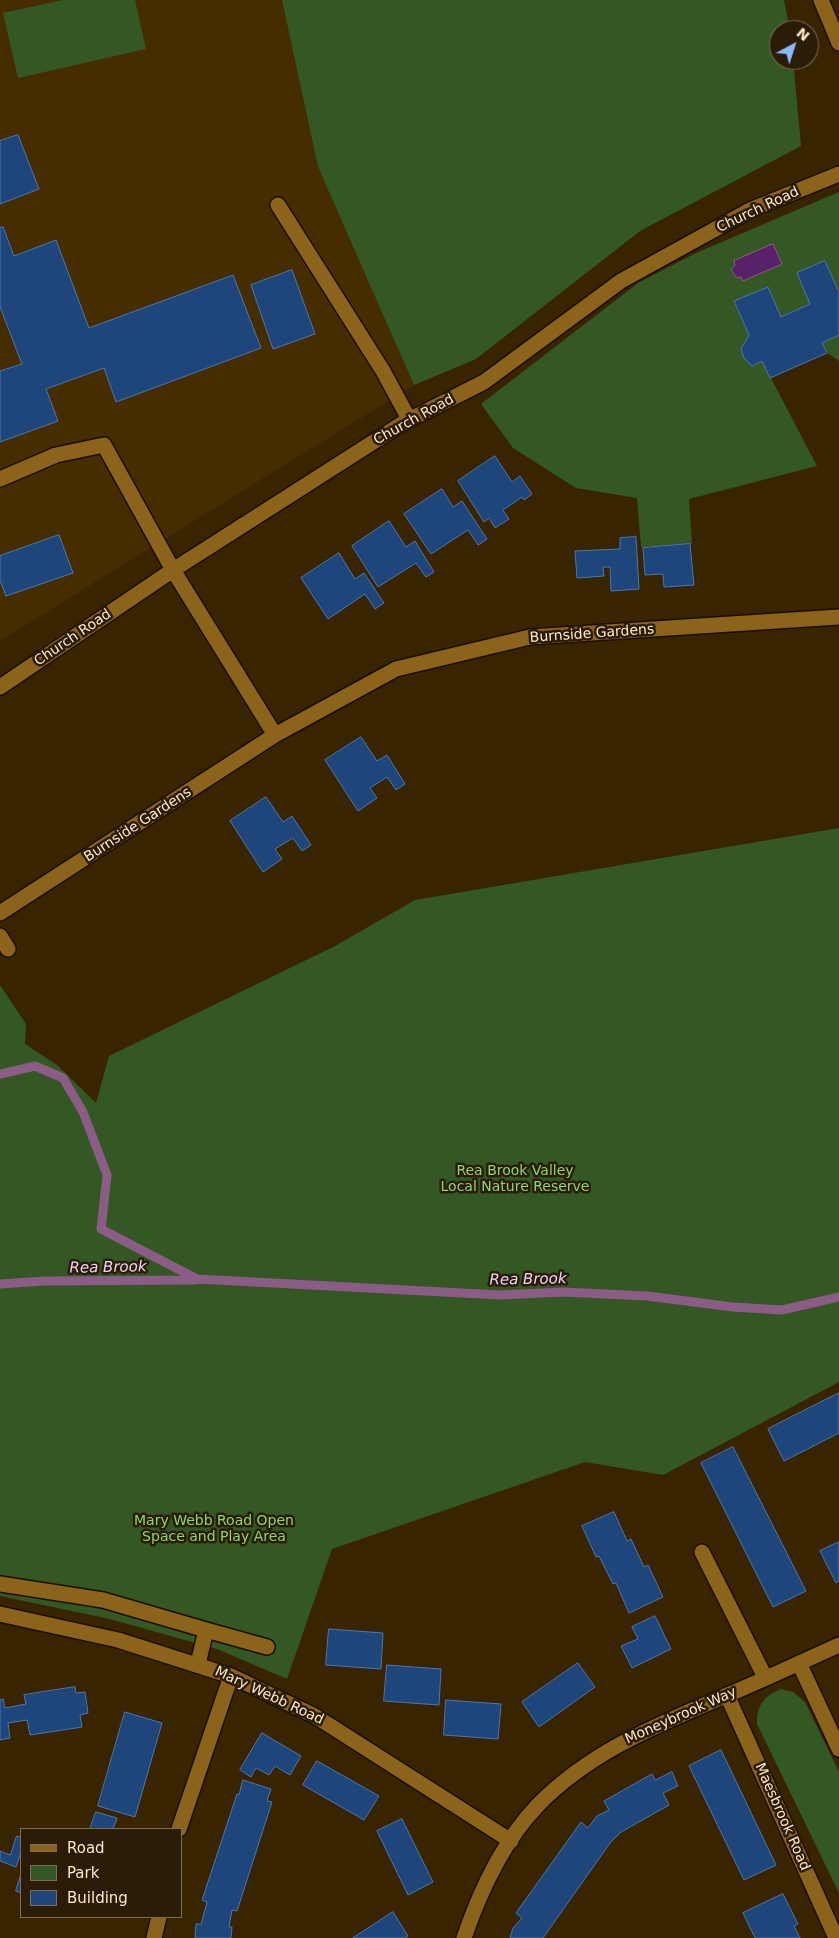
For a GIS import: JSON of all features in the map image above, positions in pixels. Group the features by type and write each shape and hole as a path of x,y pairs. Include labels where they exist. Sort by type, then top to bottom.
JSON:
{"street":[{"path":"821,0 839,43"},
{"name":"Church Road","path":"0,687 173,570 409,419 484,382 621,281 750,210 839,174"},
{"path":"278,204 383,371 409,419"},
{"path":"0,479 56,455 104,445 173,570 275,736"},
{"name":"Burnside Gardens","path":"0,913 275,736 396,668 530,637 839,617"},
{"path":"702,1552 765,1677"},
{"path":"0,1584 103,1600 267,1647"},
{"name":"Mary Webb Road","path":"0,1614 118,1640 231,1676 315,1716 510,1841"},
{"path":"198,1664 206,1630"},
{"name":"Moneybrook Way","path":"464,1938 489,1873 510,1841 536,1808 562,1782 621,1743 654,1726 839,1645"},
{"path":"799,1663 839,1749"},
{"path":"179,1828 231,1676"},
{"name":"Maesbrook Road","path":"727,1695 836,1938"},
{"path":"154,1938 159,1918"}],"shaded area":[{"path":"0,0 282,0 318,167 414,385 0,641"},
{"path":"773,244 782,264 743,281 741,277 737,278 731,270 735,265 734,261"}],"green space":[{"path":"63,0 135,0 146,49 18,78 3,13"},
{"path":"282,0 784,0 788,20 769,20 769,70 794,70 801,146 640,231 476,359 414,385 318,167"},
{"path":"839,192 839,292 825,261 797,273 810,304 781,317 767,287 734,302 749,335 741,349 744,358 752,366 762,361 817,466 689,499 692,544 641,547 637,498 576,488 513,448 481,404 638,283 696,253"},
{"path":"839,333 839,361 827,353 821,341"},
{"name":"Rea Brook Valley Local Nature Reserve","path":"839,828 839,1382 663,1475 585,1462 332,1549 287,1679 217,1649 110,1619 0,1596 0,985 26,1024 25,1044 57,1065 96,1103 109,1056 335,946 415,900"},
{"path":"781,1689 793,1692 805,1702 839,1772 839,1893 757,1724 758,1712 762,1702"}],"building":[{"path":"18,135 39,189 0,204 0,141"},
{"path":"3,227 14,256 56,240 89,328 233,275 261,348 116,402 104,368 46,389 58,421 0,442 0,371 22,364 0,307 0,228"},
{"path":"825,261 839,292 839,335 822,343 827,353 770,378 762,361 752,366 744,358 741,349 749,335 734,301 768,287 781,317 810,304 797,273"},
{"path":"292,270 315,334 273,349 251,285"},
{"path":"495,456 512,482 520,476 532,494 524,500 522,497 503,510 509,519 495,528 489,518 484,522 458,481"},
{"path":"442,489 453,507 462,501 487,539 478,545 468,530 431,554 404,514"},
{"path":"389,521 406,547 415,541 434,572 426,577 416,563 378,587 352,546"},
{"path":"59,535 73,573 6,596 0,580 0,556"},
{"path":"636,537 639,589 611,591 610,567 603,567 604,576 577,578 575,551 620,549 620,538"},
{"path":"690,544 694,585 664,587 663,574 645,575 643,548"},
{"path":"339,553 355,579 364,573 384,603 375,609 365,594 328,619 301,578"},
{"path":"361,737 377,761 387,755 405,784 396,790 387,777 370,788 377,798 358,811 325,760"},
{"path":"266,797 283,822 292,816 311,845 302,851 293,838 275,849 282,859 263,872 230,821"},
{"path":"839,1393 839,1433 784,1461 768,1429"},
{"path":"733,1447 806,1591 773,1607 701,1463"},
{"path":"614,1512 627,1541 631,1539 644,1567 648,1565 663,1597 629,1613 616,1583 613,1584 599,1556 596,1557 582,1526"},
{"path":"839,1542 839,1581 836,1583 820,1551"},
{"path":"655,1616 671,1649 632,1668 621,1646 638,1639 632,1627"},
{"path":"329,1629 383,1633 381,1669 326,1665"},
{"path":"578,1663 595,1687 539,1727 522,1702"},
{"path":"387,1665 441,1669 439,1705 384,1701"},
{"path":"75,1687 76,1693 85,1692 88,1713 80,1715 82,1727 30,1735 27,1720 8,1723 10,1738 0,1740 0,1700 3,1699 5,1708 26,1704 24,1695"},
{"path":"446,1700 501,1704 498,1739 444,1735"},
{"path":"125,1712 162,1723 135,1817 98,1806"},
{"path":"262,1733 301,1756 290,1775 275,1766 269,1775 256,1768 251,1777 240,1770"},
{"path":"721,1750 776,1865 744,1880 689,1766"},
{"path":"317,1761 379,1796 364,1820 303,1785"},
{"path":"672,1772 678,1786 663,1793 669,1805 621,1832 610,1843 543,1938 510,1938 513,1928 522,1918 516,1913 581,1822 588,1828 597,1816 609,1810 604,1801 652,1774 655,1780"},
{"path":"243,1780 271,1789 267,1801 272,1802 237,1911 232,1910 229,1927 232,1927 231,1938 195,1938 196,1924 201,1924 207,1902 202,1900"},
{"path":"96,1812 117,1818 113,1828 90,1828"},
{"path":"402,1819 433,1882 408,1895 377,1831"},
{"path":"17,1836 20,1837 20,1855 16,1867 0,1861 0,1851 10,1855"},
{"path":"20,1877 20,1893 16,1891"},
{"path":"783,1894 798,1924 794,1926 800,1938 755,1938 743,1913"},
{"path":"393,1912 408,1936 405,1938 353,1938"}],"waterway":[{"name":"Rea Brook","path":"0,1074 35,1066 63,1078 83,1112 107,1175 101,1229 197,1279 500,1295 563,1292 647,1296 733,1307 782,1310 839,1297"},
{"name":"Rea Brook","path":"0,1284 45,1281 197,1280"}],"park label":[{"name":"Mary Webb Road Open Space and Play Area","path":"214,1529"}]}
